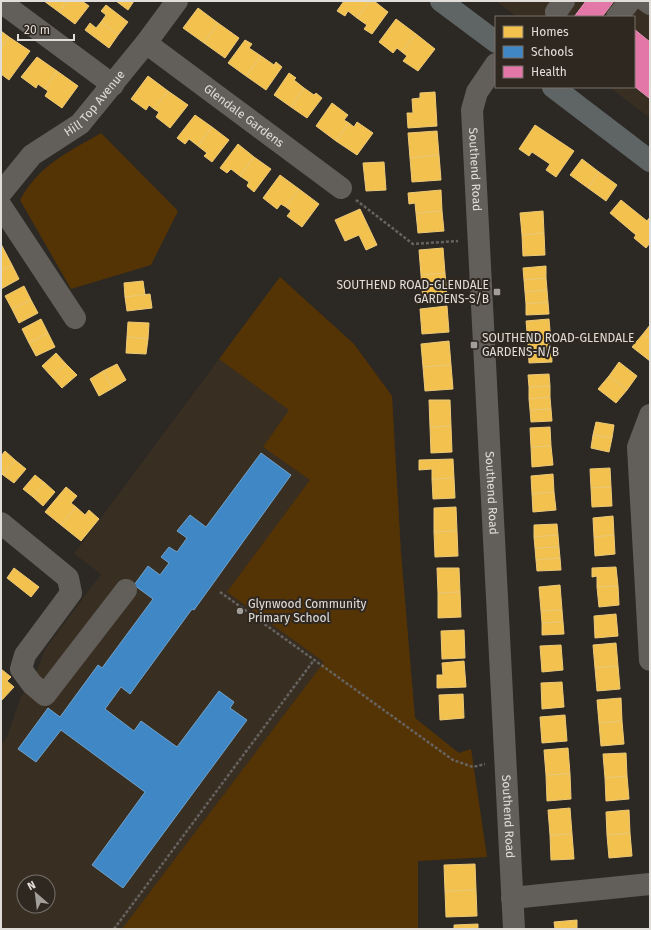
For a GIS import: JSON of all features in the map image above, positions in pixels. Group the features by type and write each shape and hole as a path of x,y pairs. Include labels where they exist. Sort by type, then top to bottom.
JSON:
{"main road":[{"path":"441,1 495,41"},
{"path":"557,88 650,161"}],"street":[{"name":"Hill Top Avenue","path":"1,193 32,155 80,124 146,43 177,1"},
{"path":"618,16 630,1"},
{"path":"646,1 650,4"},
{"path":"1,2 113,84"},
{"name":"Glendale Gardens","path":"146,43 341,188"},
{"name":"Southend Road","path":"495,65 477,92 472,110 504,760 514,929"},
{"path":"1,206 74,318"},
{"path":"650,415 638,447 649,616 650,660"},
{"path":"1,523 68,578 71,592 65,603 26,655 21,669 32,684 45,695 126,590"},
{"path":"512,898 650,884"}],"path":[{"path":"341,188 413,244 479,240"},
{"path":"220,592 453,760 474,767 504,760"},
{"path":"114,929 314,660"}],"shaded area":[{"path":"496,1 650,1 650,118 610,88 635,88 635,16 516,16"},
{"path":"101,133 178,211 151,265 71,289 20,200 36,177 45,168 66,153"},
{"name":"Glynwood Community Primary School","path":"280,277 354,344 392,396 401,553 415,718 459,753 471,749 487,857 418,861 418,929 4,929 1,924 1,745 7,737 21,696 32,684 45,649 101,574 74,554"},
{"path":"280,277 354,344 392,396 401,553 415,718 459,753 471,749 487,857 418,861 418,929 122,929 324,662 227,592 310,480 263,447 289,410 219,359"}],"building: Homes":[{"path":"44,1 68,1 59,12"},
{"path":"68,1 82,1 89,6 75,24 59,12"},
{"path":"116,1 134,1 128,10"},
{"path":"344,1 370,1 357,18 348,11 345,16 337,11"},
{"path":"370,1 374,1 388,12 372,34 364,29 367,25 357,18"},
{"path":"106,5 128,22 118,35 101,22 106,15 101,11"},
{"path":"198,8 218,23 204,43 183,28"},
{"path":"396,19 416,34 402,52 397,48 393,53 379,42"},
{"path":"101,22 118,35 109,48 85,30 90,23 96,28"},
{"path":"218,23 239,38 225,58 204,43"},
{"path":"1,31 9,37 1,48"},
{"path":"416,34 435,49 418,71 403,61 407,56 402,52"},
{"path":"9,37 30,51 9,80 1,74 1,48"},
{"path":"245,40 252,44 249,48 261,56 246,76 228,63"},
{"path":"261,56 274,65 276,62 282,67 266,90 246,76"},
{"path":"37,57 57,71 45,89 38,84 36,88 21,77"},
{"path":"57,71 78,86 62,108 45,96 48,91 45,89"},
{"path":"289,73 296,78 294,80 304,88 291,107 274,95"},
{"path":"148,76 168,91 154,109 149,105 146,110 131,99"},
{"path":"304,88 314,95 316,93 322,98 307,118 291,107"},
{"path":"168,91 188,105 170,128 156,117 159,112 154,109"},
{"path":"435,92 437,126 408,128 407,113 413,113 412,99 420,98 420,93"},
{"path":"332,103 348,115 344,120 349,123 336,141 316,126"},
{"path":"195,115 212,127 198,146 189,139 185,144 177,138"},
{"path":"357,122 373,133 357,155 336,141 349,123 354,127"},
{"path":"535,125 574,151 556,177 546,170 550,164 532,152 529,156 519,149"},
{"path":"212,127 229,140 212,162 204,156 207,153 198,146"},
{"path":"437,131 439,155 410,158 408,133"},
{"path":"238,144 254,157 240,176 231,169 227,173 220,168"},
{"path":"439,155 441,180 412,182 410,158"},
{"path":"254,157 271,169 254,192 247,186 249,182 240,176"},
{"path":"582,159 599,172 588,188 570,175"},
{"path":"384,162 386,190 366,191 363,163"},
{"path":"599,172 617,185 606,201 588,188"},
{"path":"280,175 299,189 286,207 281,204 277,209 263,198"},
{"path":"299,189 319,204 302,227 287,216 291,211 286,207"},
{"path":"441,190 442,211 416,213 415,203 409,204 408,193"},
{"path":"621,200 647,221 650,217 650,243 646,248 634,238 636,235 610,213"},
{"path":"360,209 377,245 366,250 359,235 345,241 335,220"},
{"path":"442,211 444,231 418,233 416,213"},
{"path":"543,211 544,233 522,235 520,213"},
{"path":"544,233 545,255 523,256 522,235"},
{"path":"1,244 12,265 1,271"},
{"path":"443,248 445,273 421,275 419,250"},
{"path":"12,265 19,279 1,289 1,271"},
{"path":"546,266 546,278 524,280 523,268"},
{"path":"445,273 447,299 423,301 421,275"},
{"path":"546,278 547,290 525,292 524,280"},
{"path":"143,281 145,295 125,297 124,283"},
{"path":"24,286 31,300 12,309 5,296"},
{"path":"547,290 548,302 526,304 525,292"},
{"path":"150,294 152,308 127,311 125,297"},
{"path":"31,300 38,313 19,323 12,309"},
{"path":"548,302 549,314 526,315 526,304"},
{"path":"447,306 449,332 422,334 420,309"},
{"path":"41,319 48,333 29,343 22,329"},
{"path":"549,319 551,342 528,343 526,321"},
{"path":"128,322 149,323 148,339 127,337"},
{"path":"650,325 650,339 643,334"},
{"path":"48,333 55,347 36,356 29,343"},
{"path":"643,334 650,339 650,361 632,347"},
{"path":"127,337 148,339 146,354 126,353"},
{"path":"449,341 451,365 423,367 421,344"},
{"path":"551,342 552,362 529,363 528,343"},
{"path":"56,353 66,364 52,377 42,366"},
{"path":"619,362 637,376 627,390 609,376"},
{"path":"66,364 77,375 62,388 52,377"},
{"path":"117,364 126,380 113,388 103,371"},
{"path":"451,365 453,389 425,391 423,367"},
{"path":"103,371 113,388 99,396 90,379"},
{"path":"549,374 550,386 529,387 528,375"},
{"path":"609,376 627,390 616,403 598,389"},
{"path":"550,386 550,397 529,399 529,387"},
{"path":"550,397 551,409 530,410 529,399"},
{"path":"429,400 450,400 451,426 430,427"},
{"path":"551,409 552,421 531,422 530,410"},
{"path":"596,422 614,425 612,438 593,435"},
{"path":"451,426 452,452 431,453 430,427"},
{"path":"550,427 551,446 531,447 530,428"},
{"path":"593,435 612,438 609,452 591,448"},
{"path":"551,446 553,465 532,467 531,447"},
{"path":"5,451 15,460 3,475 1,473 1,456"},
{"path":"453,459 454,478 432,479 432,469 419,470 419,460"},
{"path":"15,460 26,469 14,483 3,475"},
{"path":"610,468 611,487 591,488 590,469"},
{"path":"553,474 554,492 532,494 531,476"},
{"path":"35,475 45,483 33,497 23,489"},
{"path":"454,478 455,498 433,499 432,479"},
{"path":"45,483 55,492 43,506 33,497"},
{"path":"66,487 77,496 71,503 76,507 61,525 45,512"},
{"path":"611,487 612,506 592,507 591,488"},
{"path":"554,492 556,510 533,512 532,494"},
{"path":"76,507 85,515 89,510 99,519 81,541 61,525"},
{"path":"456,507 457,531 434,532 434,508"},
{"path":"613,516 614,535 594,537 593,518"},
{"path":"557,524 558,535 534,537 534,525"},
{"path":"457,531 458,556 435,557 434,532"},
{"path":"558,535 559,547 535,548 534,537"},
{"path":"614,535 615,554 595,556 594,537"},
{"path":"559,547 560,558 536,560 535,548"},
{"path":"560,558 561,570 537,571 536,560"},
{"path":"616,567 618,586 597,587 597,576 592,577 592,568"},
{"path":"14,568 39,587 31,597 7,578"},
{"path":"437,568 459,568 460,592 438,593"},
{"path":"560,585 562,610 541,611 539,587"},
{"path":"618,586 619,605 599,607 597,587"},
{"path":"460,592 461,617 438,618 438,593"},
{"path":"562,610 563,622 542,623 541,611"},
{"path":"616,614 618,636 595,638 594,616"},
{"path":"563,622 564,634 542,635 542,623"},
{"path":"464,630 465,658 442,659 441,631"},
{"path":"616,643 618,666 595,668 593,645"},
{"path":"561,645 563,670 542,672 540,646"},
{"path":"464,661 466,687 437,688 437,675 443,675 442,663"},
{"path":"618,666 620,689 597,691 595,668"},
{"path":"1,669 11,677 7,681 14,687 1,701"},
{"path":"562,682 564,707 542,709 541,683"},
{"path":"463,694 464,718 440,720 439,695"},
{"path":"621,698 622,721 599,723 597,700"},
{"path":"565,715 567,741 542,743 540,717"},
{"path":"622,721 624,744 601,746 599,723"},
{"path":"568,748 570,774 546,775 544,750"},
{"path":"626,753 627,776 605,778 603,754"},
{"path":"570,774 571,799 547,801 546,775"},
{"path":"627,776 629,799 606,801 605,778"},
{"path":"570,808 572,834 550,835 548,810"},
{"path":"629,810 630,833 607,835 606,812"},
{"path":"630,833 632,856 609,858 607,835"},
{"path":"572,834 574,859 551,860 550,835"},
{"path":"475,864 476,890 445,891 444,865"},
{"path":"476,890 477,916 446,917 445,891"},
{"path":"577,920 577,929 555,929 554,922"},
{"path":"478,924 478,929 454,929 454,925"}],"building: Schools":[{"path":"261,453 291,475 194,610 192,609 130,694 121,687 105,709 134,731 141,721 177,747 219,691 234,702 230,708 247,720 123,888 92,865 145,792 61,730 36,762 18,749 48,708 60,717 98,665 102,668 153,599 134,585 148,566 160,575 169,563 161,557 169,547 177,552 187,538 177,531 190,515 206,527"}],"building: Health":[{"path":"586,1 614,1 603,16 575,16"},
{"path":"635,30 650,42 649,98 635,87"}],"place":[{"name":"SOUTHEND ROAD-GLENDALE GARDENS-S/B","path":"497,292"},
{"name":"SOUTHEND ROAD-GLENDALE GARDENS-N/B","path":"474,345"},
{"name":"Glynwood Community Primary School","path":"240,611"}]}
